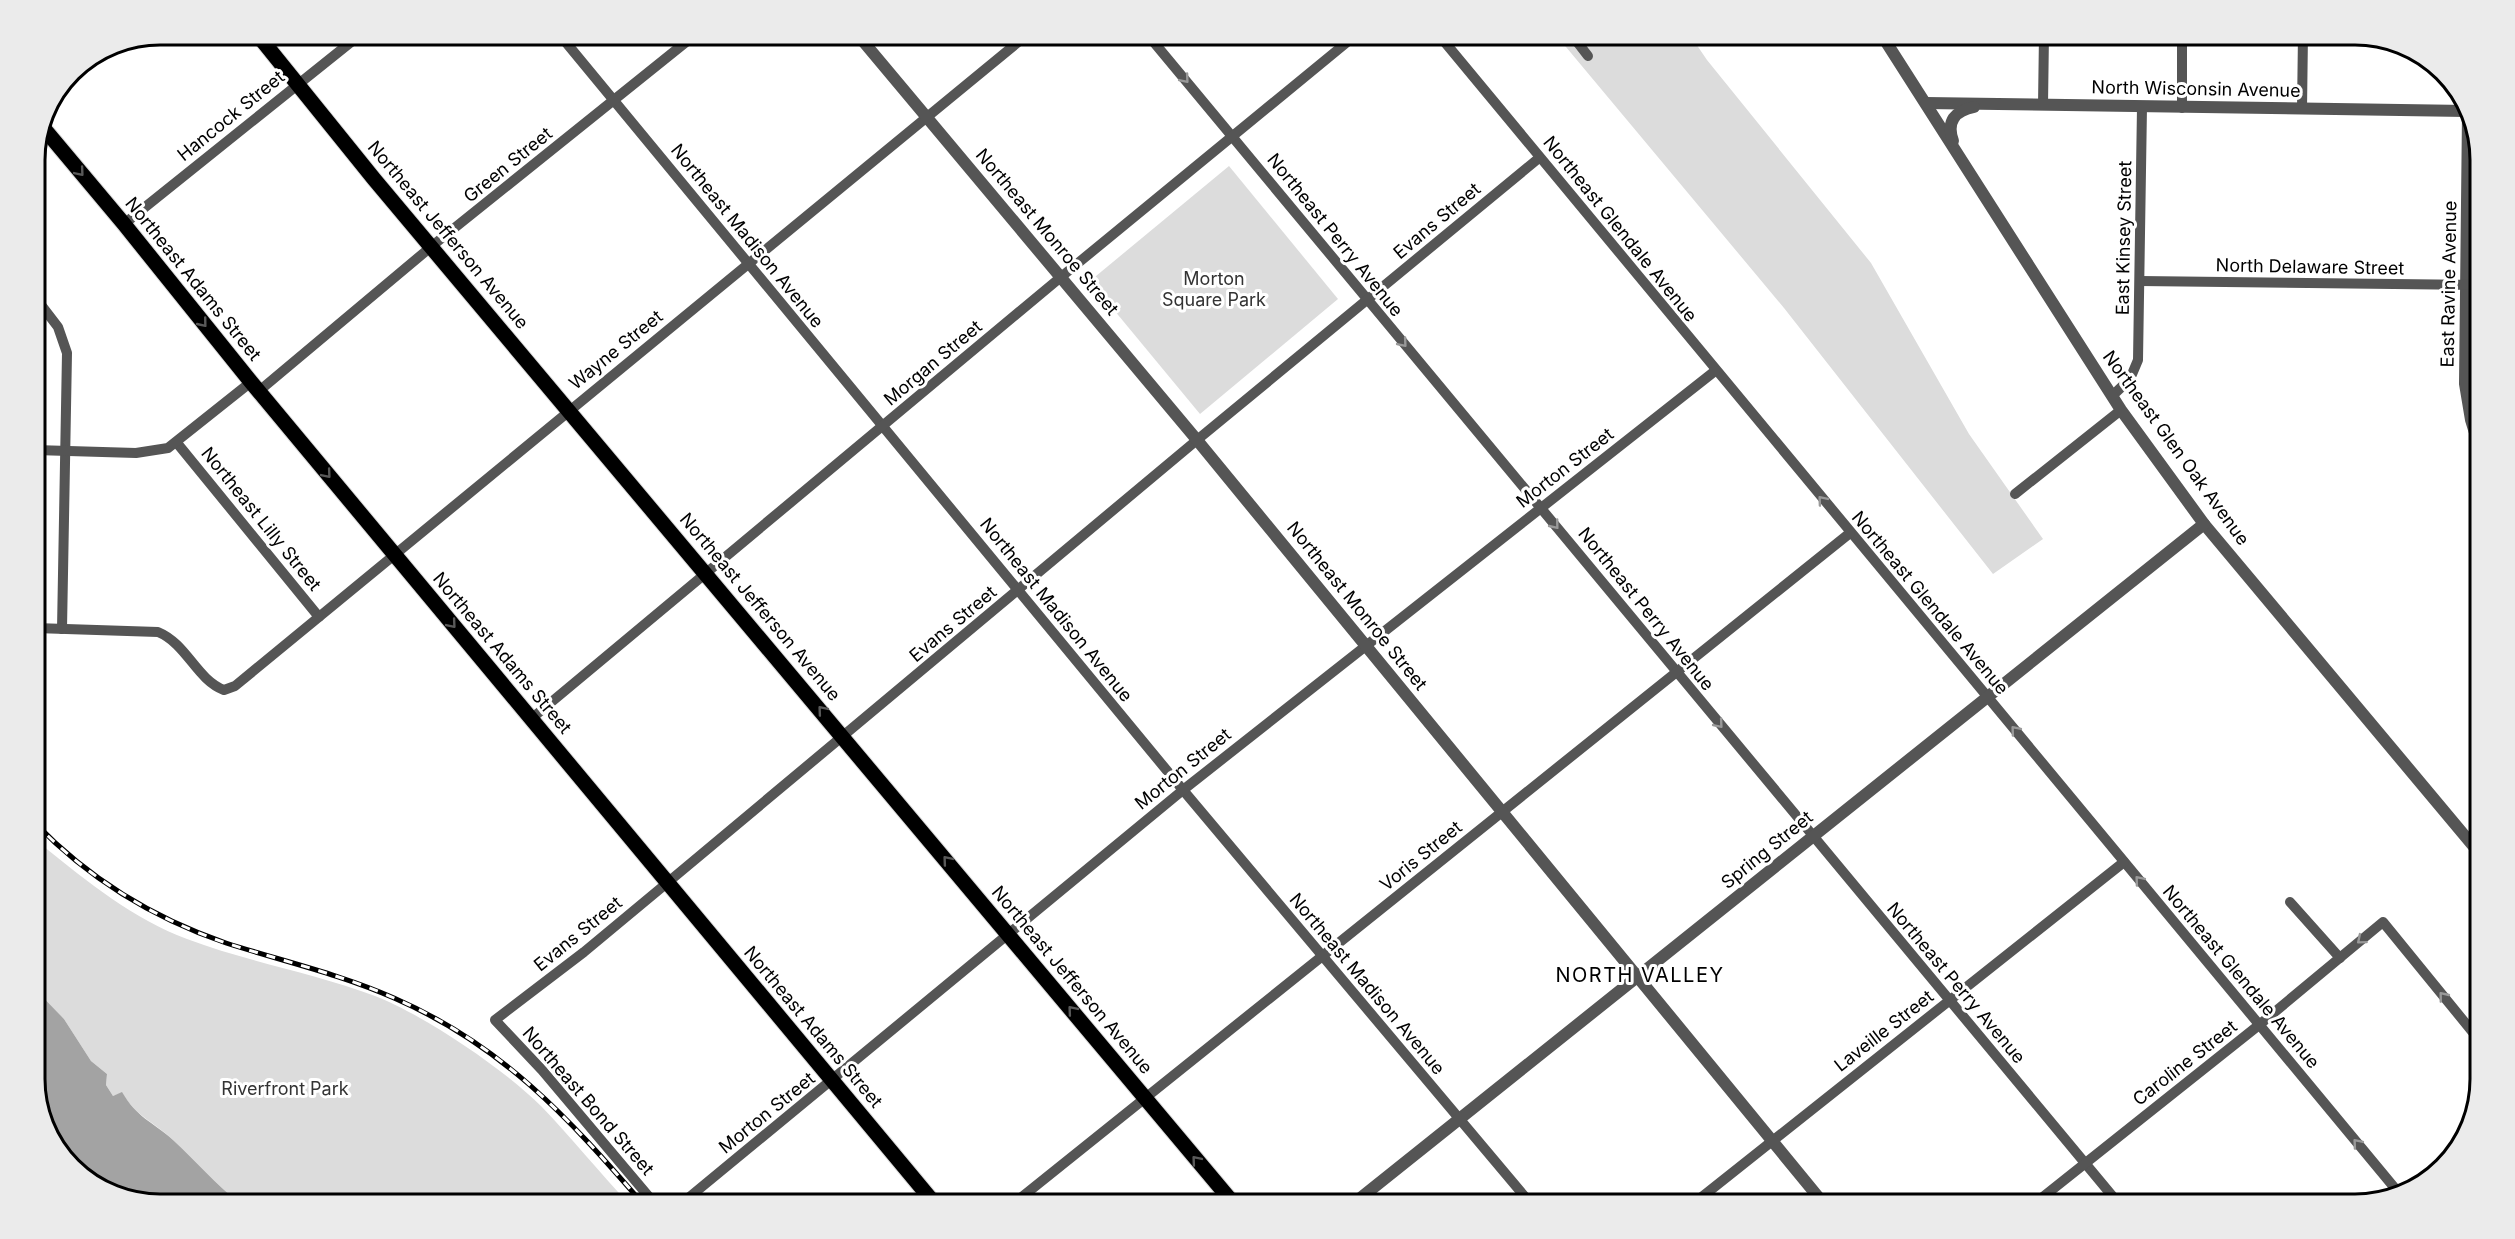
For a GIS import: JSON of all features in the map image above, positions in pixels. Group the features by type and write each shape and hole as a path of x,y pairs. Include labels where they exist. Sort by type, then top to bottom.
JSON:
{"main road":[{"name":"Northeast Jefferson Avenue","path":"266,45 374,179 1010,934 1226,1194"},
{"name":"Northeast Adams Street","path":"48,134 394,555 927,1194"}],"street":[{"name":"Hancock Street","path":"124,224 347,45"},
{"name":"Northeast Madison Avenue","path":"568,45 1183,790 1523,1194"},
{"name":"Green Street","path":"45,450 147,452 168,448 177,443 255,387 682,45"},
{"name":"Northeast Monroe Street","path":"866,45 1197,440 1816,1194"},
{"name":"Wayne Street","path":"62,629 158,632 171,637 212,686 224,690 235,686 1014,45"},
{"name":"Northeast Perry Avenue","path":"1156,45 2111,1194"},
{"name":"Morgan Street","path":"531,719 1061,277 1344,45"},
{"name":"Northeast Glendale Avenue","path":"1447,45 2259,1025 2390,1189"},
{"path":"1580,45 1588,56"},
{"name":"Northeast Glen Oak Avenue","path":"1888,45 2121,410 2204,524 2470,843"},
{"path":"2043,105 2044,45"},
{"path":"2182,45 2182,108"},
{"path":"2302,109 2303,45"},
{"name":"North Wisconsin Avenue","path":"1926,103 2460,113"},
{"path":"1958,153 1950,133 1955,114 1970,108 2002,104"},
{"name":"East Kinsey Street","path":"2112,396 2130,379 2138,364 2142,107"},
{"name":"East Ravine Avenue","path":"2467,133 2464,390 2470,420"},
{"name":"Evans Street","path":"495,1020 667,883 1197,440 1539,158"},
{"name":"North Delaware Street","path":"2140,281 2470,285"},
{"path":"45,310 58,327 67,353 62,629 45,628"},
{"name":"Morton Street","path":"693,1194 1183,790 1715,371"},
{"path":"2015,494 2121,410"},
{"name":"Northeast Lilly Street","path":"177,443 319,617"},
{"name":"Spring Street","path":"1366,1194 2204,524"},
{"name":"Voris Street","path":"1026,1194 1850,533"},
{"name":"Laveille Street","path":"1705,1194 2124,862"},
{"path":"2290,902 2340,958"},
{"name":"Caroline Street","path":"2046,1194 2259,1025 2383,922 2470,1028"},
{"name":"Northeast Bond Street","path":"495,1020 542,1070 647,1194"}],"green space":[{"path":"1564,45 1697,45 1871,263 1969,434 2043,539 1993,574 1784,308"},
{"name":"Morton Square Park","path":"1229,166 1338,299 1200,414 1090,281"},
{"name":"Riverfront Park","path":"45,848 94,886 167,931 210,947 375,996 439,1029 525,1091 620,1194 229,1194 173,1140 140,1114 122,1093 113,1096 106,1085 107,1074 91,1061 64,1019 45,999"}],"shaded area":[{"path":"45,999 64,1019 91,1061 107,1074 106,1085 113,1096 122,1092 139,1114 173,1140 229,1194 137,1192 96,1175 74,1155 57,1130 47,1102"}],"railway":[{"path":"45,833 99,879 147,909 226,943 374,989 433,1017 468,1038 531,1086 560,1113 634,1194"}],"district":[{"name":"NORTH VALLEY","path":"1640,975"}]}
